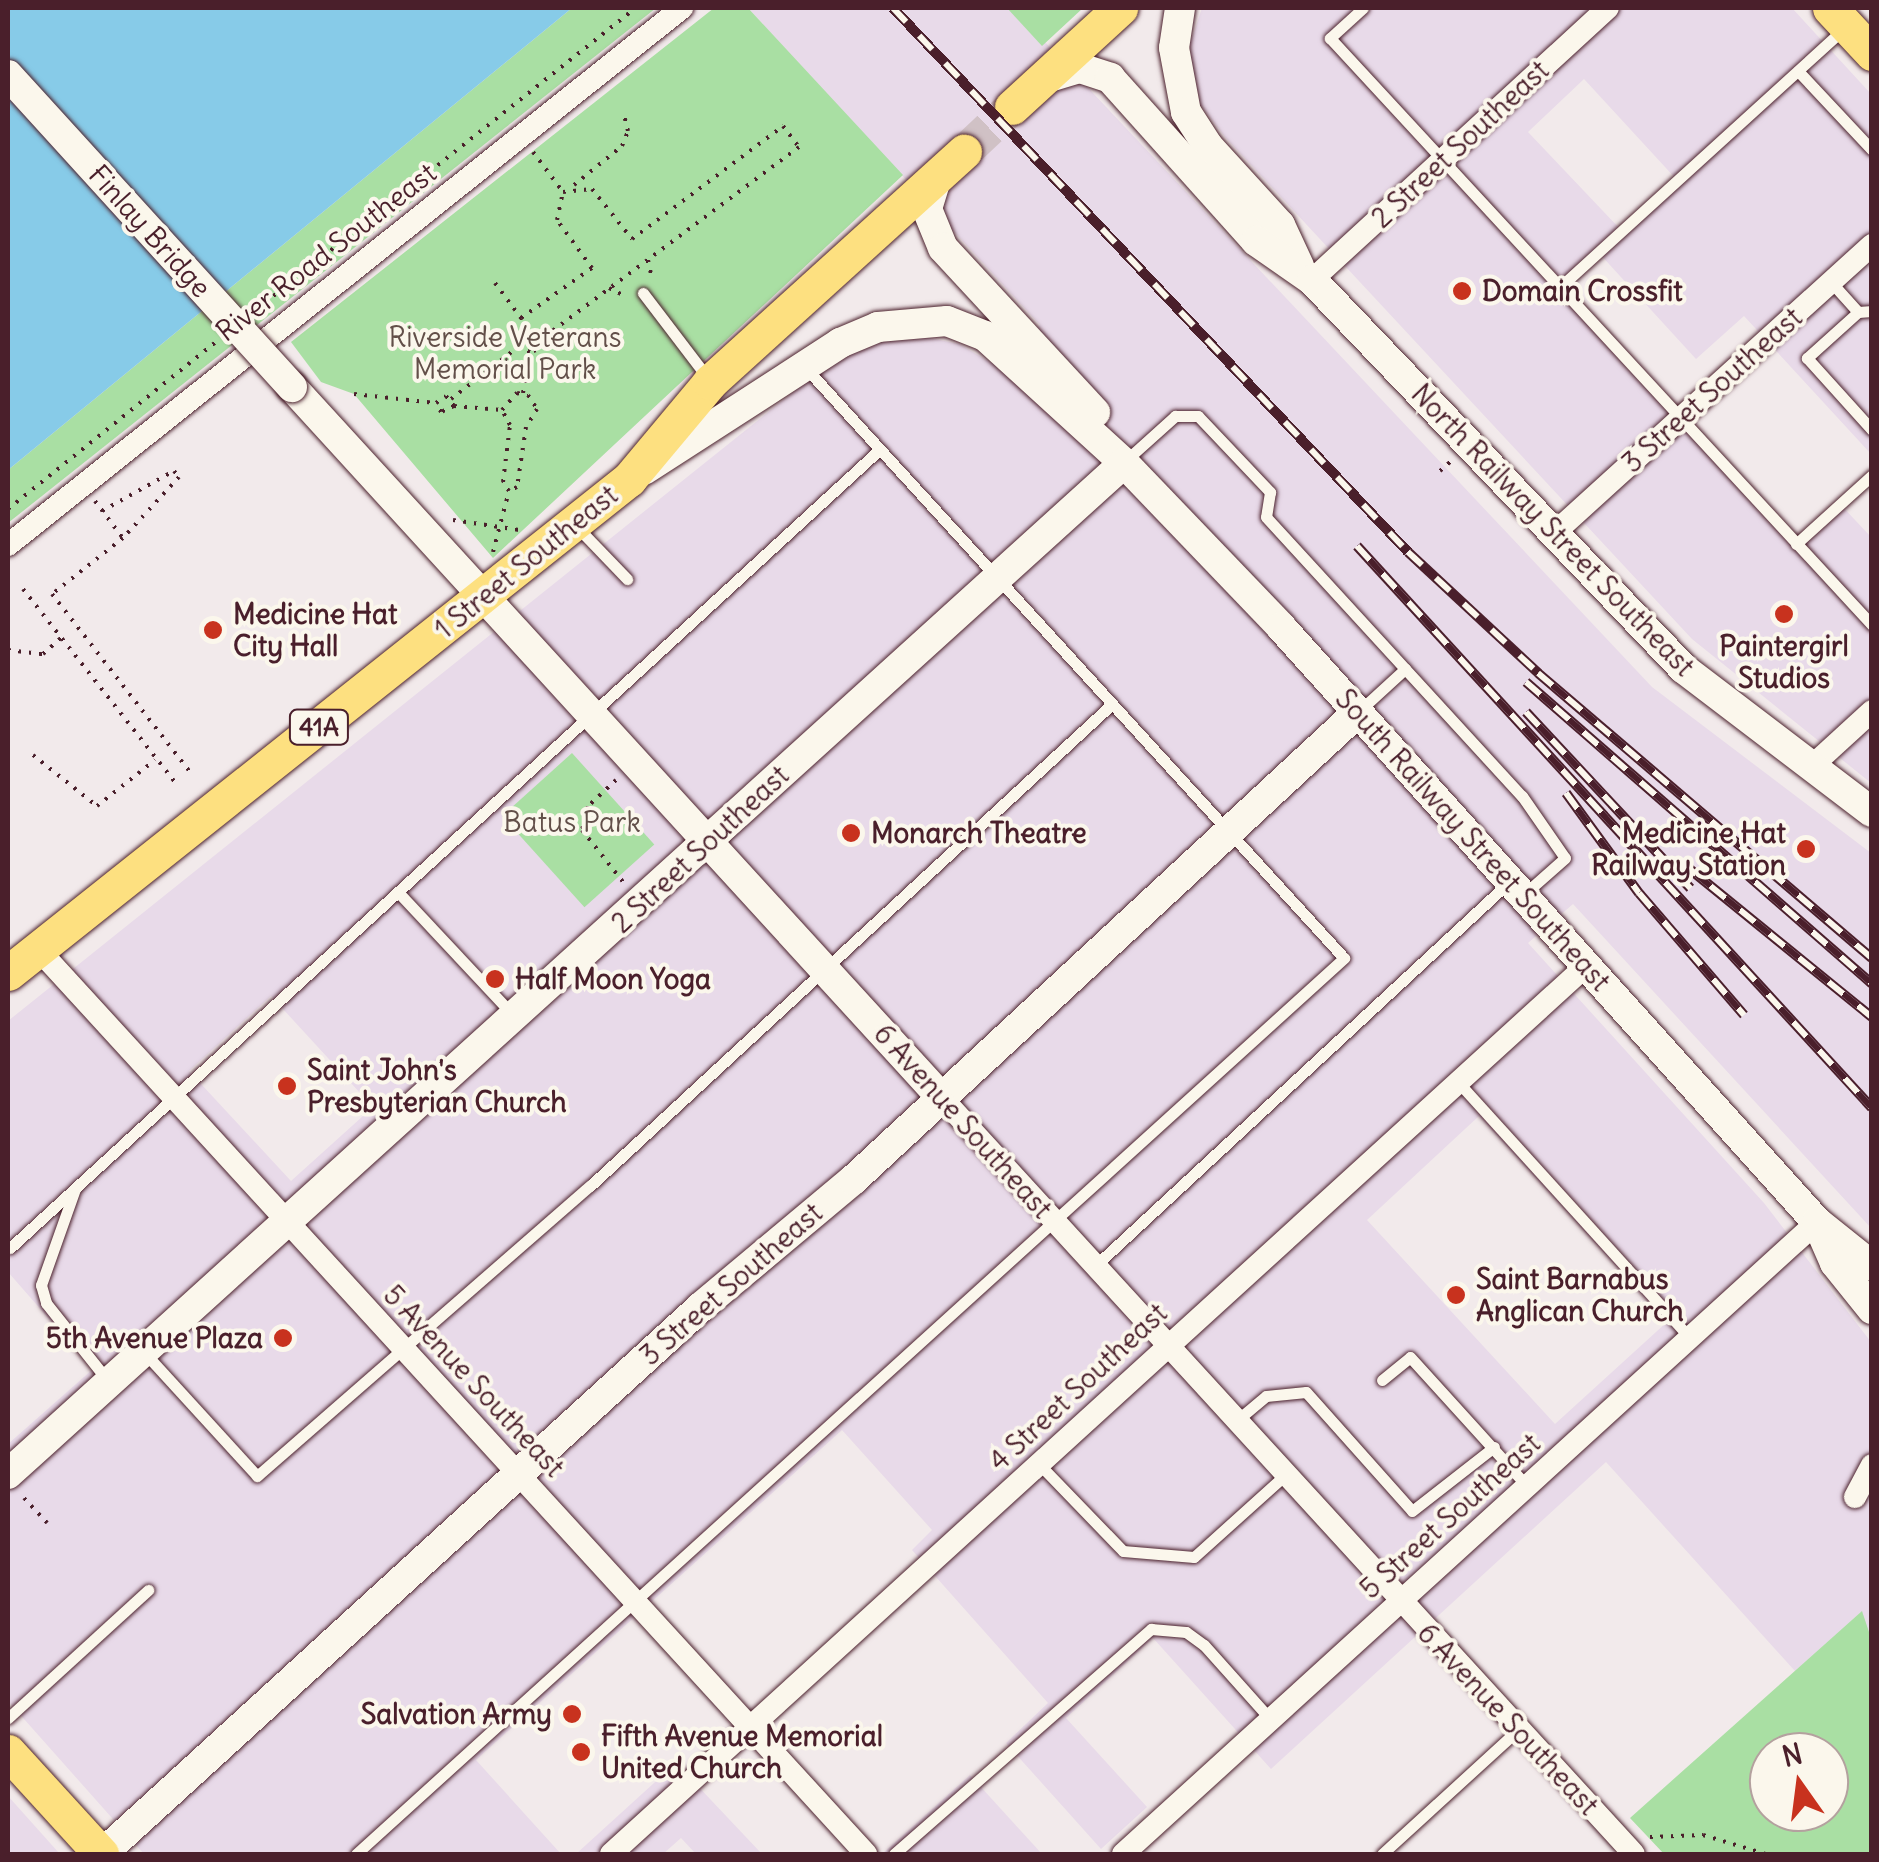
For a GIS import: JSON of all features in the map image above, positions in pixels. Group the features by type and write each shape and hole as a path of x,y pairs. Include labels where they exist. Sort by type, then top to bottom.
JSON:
{"main road":[{"path":"1012,107 1120,8"},
{"path":"1838,17 1872,53"},
{"name":"1 Street Southeast","path":"8,973 629,479 710,382 964,152"},
{"path":"8,1752 101,1854"}],"street":[{"name":"River Road Southeast","path":"8,545 682,8"},
{"name":"North Railway Street Southeast","path":"1180,8 1174,48 1186,112 1208,146 1280,225 1305,273"},
{"name":"2 Street Southeast","path":"1305,273 1442,160 1608,8"},
{"name":"North Railway Street Southeast","path":"1043,79 1080,68 1110,78 1256,240 1305,273 1684,669 1872,812"},
{"name":"Finlay Bridge","path":"8,75 292,386"},
{"name":"South Railway Street Southeast","path":"937,176 927,209 934,234 1096,414 1124,462"},
{"name":"3 Street Southeast","path":"1552,535 1872,245"},
{"name":"South Railway Street Southeast","path":"629,479 804,366 878,326 946,321 984,336 1124,462 1358,712 1817,1222 1872,1266"},
{"name":"6 Avenue Southeast","path":"292,386 484,598 595,711 1399,1602 1518,1730 1640,1850"},
{"name":"2 Street Southeast","path":"16,1486 108,1382 142,1350 516,1018 1124,462"},
{"path":"1812,766 1872,711"},
{"name":"3 Street Southeast","path":"101,1854 518,1473 942,1097 1358,712"},
{"name":"5 Avenue Southeast","path":"38,949 866,1854"},
{"name":"4 Street Southeast","path":"611,1854 1587,965"},
{"name":"South Railway Street Southeast","path":"1817,1222 1835,1262 1872,1309"},
{"name":"5 Street Southeast","path":"1123,1854 1817,1222"},
{"path":"1855,1498 1872,1465"}],"lane":[{"path":"1363,8 1330,38 1872,625"},
{"path":"1560,287 1798,71 1838,17"},
{"path":"1798,71 1872,150"},
{"path":"1831,282 1865,312 1807,358 1872,430"},
{"path":"643,293 710,382"},
{"path":"356,1854 1344,958 804,366"},
{"path":"1094,1267 1517,888 1565,858 1522,796 1266,517 1270,492 1198,416 1175,416 1124,462"},
{"path":"10,1248 880,449"},
{"path":"1796,544 1872,475"},
{"path":"572,522 627,579"},
{"path":"1358,712 1405,668"},
{"path":"142,1350 257,1476 400,1346 590,1186 1112,704"},
{"path":"398,892 516,1018"},
{"path":"1458,1082 1690,1338"},
{"path":"76,1187 40,1284 46,1303 108,1382"},
{"path":"1382,1380 1410,1357 1528,1486"},
{"path":"1235,1422 1266,1396 1306,1392 1412,1511 1494,1447"},
{"path":"1039,1464 1124,1551 1194,1557 1284,1475"},
{"path":"8,1718 148,1590"},
{"path":"894,1854 1152,1630 1168,1627 1195,1638 1271,1720"},
{"path":"1388,1852 1518,1730"}],"path":[{"path":"250,314 635,8"},
{"path":"518,347 514,328 521,318 592,268 556,220 558,198 622,146 628,131 624,114"},
{"path":"518,347 530,352 546,348 552,331 798,148 783,126 632,238 592,190 570,188"},
{"path":"495,284 521,318"},
{"path":"8,509 219,339"},
{"path":"354,394 436,402 451,398 518,347"},
{"path":"523,394 530,352"},
{"path":"502,410 507,399 523,394"},
{"path":"493,552 496,526 509,491 517,487 526,427 537,415 536,404 523,394"},
{"path":"451,398 454,406"},
{"path":"436,402 441,412 454,406 502,410"},
{"path":"502,410 510,426 503,482 509,491"},
{"path":"123,538 102,511 174,471 179,477 123,538 52,594 191,773"},
{"path":"453,520 519,530"},
{"path":"23,589 177,785"},
{"path":"8,650 43,654 61,638"},
{"path":"33,755 97,806 156,758"},
{"path":"638,760 588,806 581,822 585,838 642,903"},
{"path":"16,1486 47,1523"},
{"path":"1640,1850 1653,1834 1704,1835 1766,1854"}],"shaded area":[{"path":"748,8 1013,8 1652,687 1871,853 1871,1228 1573,904 1528,943 1764,1203 1871,1342 1871,1641 1861,1612 1795,1671 1606,1462 1271,1769 1153,1638 1066,1718 1147,1807 1101,1849 1006,1743 1048,1703 912,1550 932,1530 842,1430 476,1760 561,1854 144,1854 8,1701 8,1444 93,1369 8,1272 8,1021 837,357 876,340 915,335 959,344 995,365 1040,325","holes":["271,996 373,1107 291,1181 189,1071","1479,1116 1667,1322 1555,1424 1367,1220"]},
{"path":"1202,8 1792,8 1871,94 1871,454 1744,316 1696,359 1598,252 1561,286 1796,543 1840,504 1871,537 1871,783 1692,639 1225,137 1200,104 1193,82 1190,44","holes":["1584,79 1677,180 1621,230 1528,132"]},
{"path":"676,1763 762,1854 696,1854 681,1838 663,1854 576,1854"},
{"path":"970,1775 1042,1854 882,1854"},
{"path":"8,1796 59,1853 58,1854 8,1854"}],"green space":[{"path":"572,8 656,8 8,523 8,470"},
{"name":"Riverside Veterans Memorial Park","path":"714,8 748,8 903,175 493,558 354,394 321,382 291,342"},
{"path":"1007,8 1083,8 1042,46"},
{"name":"Batus Park","path":"572,753 654,844 584,907 502,816"},
{"path":"1862,1611 1872,1641 1871,1854 1664,1854 1630,1818"}],"water":[{"path":"8,8 572,8 8,470"}],"tunnel":[{"path":"964,152 1012,107"}],"railway":[{"path":"893,8 1408,552 1538,673 1872,958"},
{"path":"1357,546 1872,1108"},
{"path":"1526,682 1872,984"},
{"path":"1526,712 1690,888"},
{"path":"1566,793 1639,893 1744,1015"},
{"path":"1681,862 1872,1017"}],"place":[{"name":"Domain Crossfit","path":"1462,291"},
{"name":"Paintergirl Studios","path":"1784,614"},
{"name":"Medicine Hat City Hall","path":"213,630"},
{"name":"Monarch Theatre","path":"851,833"},
{"name":"Medicine Hat Railway Station","path":"1806,849"},
{"name":"Half Moon Yoga","path":"495,979"},
{"name":"Saint John's Presbyterian Church","path":"287,1086"},
{"name":"Saint Barnabus Anglican Church","path":"1456,1295"},
{"name":"5th Avenue Plaza","path":"283,1338"},
{"name":"Salvation Army","path":"572,1714"},
{"name":"Fifth Avenue Memorial United Church","path":"581,1752"}]}
